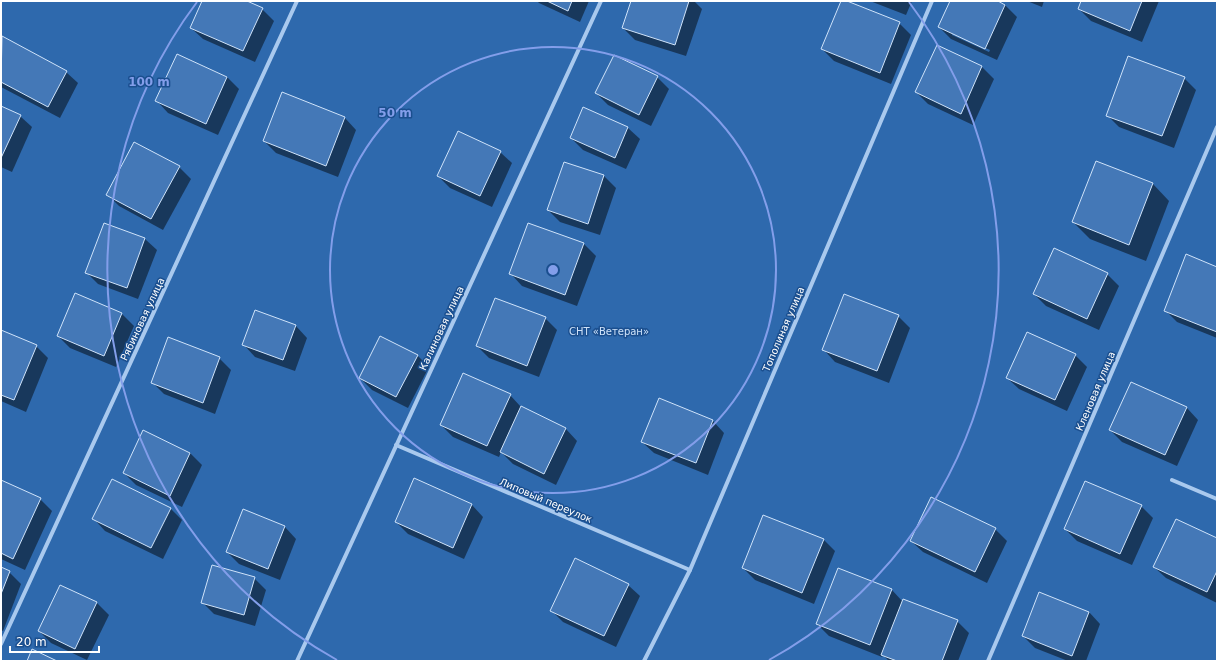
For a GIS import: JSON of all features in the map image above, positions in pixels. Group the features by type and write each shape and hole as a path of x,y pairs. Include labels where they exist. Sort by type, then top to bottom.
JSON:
{"street":[{"name":"Рябиновая улица","path":"1,644 297,1"},
{"name":"Калиновая улица","path":"297,661 601,1"},
{"name":"Тополиная улица","path":"644,661 690,570 932,1"},
{"name":"Кленовая улица","path":"988,661 1217,129"},
{"name":"Липовый переулок","path":"396,445 690,570"},
{"path":"1172,480 1217,499"}],"green space":[{"name":"СНТ «Ветеран»","path":"1,1 1217,1 1217,661 1,661"}],"building":[{"path":"202,1 247,1 263,8 243,51 190,28"},
{"path":"547,1 572,1 568,11"},
{"path":"631,1 689,1 675,45 622,28"},
{"path":"841,1 847,1 900,22 880,73 821,49"},
{"path":"950,1 998,1 1005,5 985,49 938,27"},
{"path":"1081,1 1142,1 1130,31 1078,9"},
{"path":"2,36 67,71 48,107 1,82"},
{"path":"937,45 982,66 961,114 915,92"},
{"path":"177,54 227,77 206,124 155,101"},
{"path":"614,55 658,76 639,115 595,93"},
{"path":"1128,56 1185,77 1162,136 1106,116"},
{"path":"282,92 345,117 326,166 263,141"},
{"path":"1,106 21,115 1,158"},
{"path":"583,107 628,127 615,158 570,138"},
{"path":"458,131 501,151 480,196 437,176"},
{"path":"134,142 180,166 151,219 106,195"},
{"path":"1096,161 1153,183 1129,245 1072,222"},
{"path":"564,162 604,175 588,224 547,210"},
{"path":"104,223 145,238 127,288 85,273"},
{"path":"528,223 584,243 565,295 509,274"},
{"path":"1054,248 1108,273 1087,319 1033,294"},
{"path":"1186,254 1217,267 1217,332 1164,311"},
{"path":"75,293 122,313 104,356 57,336"},
{"path":"844,294 899,315 877,371 822,350"},
{"path":"495,298 546,317 527,366 476,346"},
{"path":"255,310 296,325 283,360 242,345"},
{"path":"1,330 37,345 14,400 1,395"},
{"path":"1027,332 1076,354 1055,400 1006,378"},
{"path":"380,336 418,355 396,397 359,378"},
{"path":"168,337 220,357 203,403 151,383"},
{"path":"463,373 511,394 487,446 440,425"},
{"path":"1131,382 1187,407 1165,455 1109,430"},
{"path":"659,398 713,420 696,463 641,442"},
{"path":"521,406 566,428 544,474 500,452"},
{"path":"143,430 190,453 170,496 123,473"},
{"path":"414,478 472,504 453,548 395,522"},
{"path":"112,479 171,508 151,548 92,519"},
{"path":"1,480 41,498 13,559 1,553"},
{"path":"1085,481 1142,505 1120,554 1064,529"},
{"path":"931,497 996,528 975,572 910,541"},
{"path":"243,509 285,526 268,569 226,552"},
{"path":"763,515 824,539 802,593 742,568"},
{"path":"1176,519 1217,538 1217,571 1207,592 1153,567"},
{"path":"575,558 629,584 604,636 550,611"},
{"path":"212,565 255,577 244,615 201,603"},
{"path":"1,567 10,571 1,594"},
{"path":"838,568 892,589 870,645 816,624"},
{"path":"60,585 97,602 75,649 38,631"},
{"path":"1039,592 1089,612 1072,656 1022,636"},
{"path":"903,599 958,620 942,661 897,661 881,655"},
{"path":"32,649 57,661 27,661"}]}
